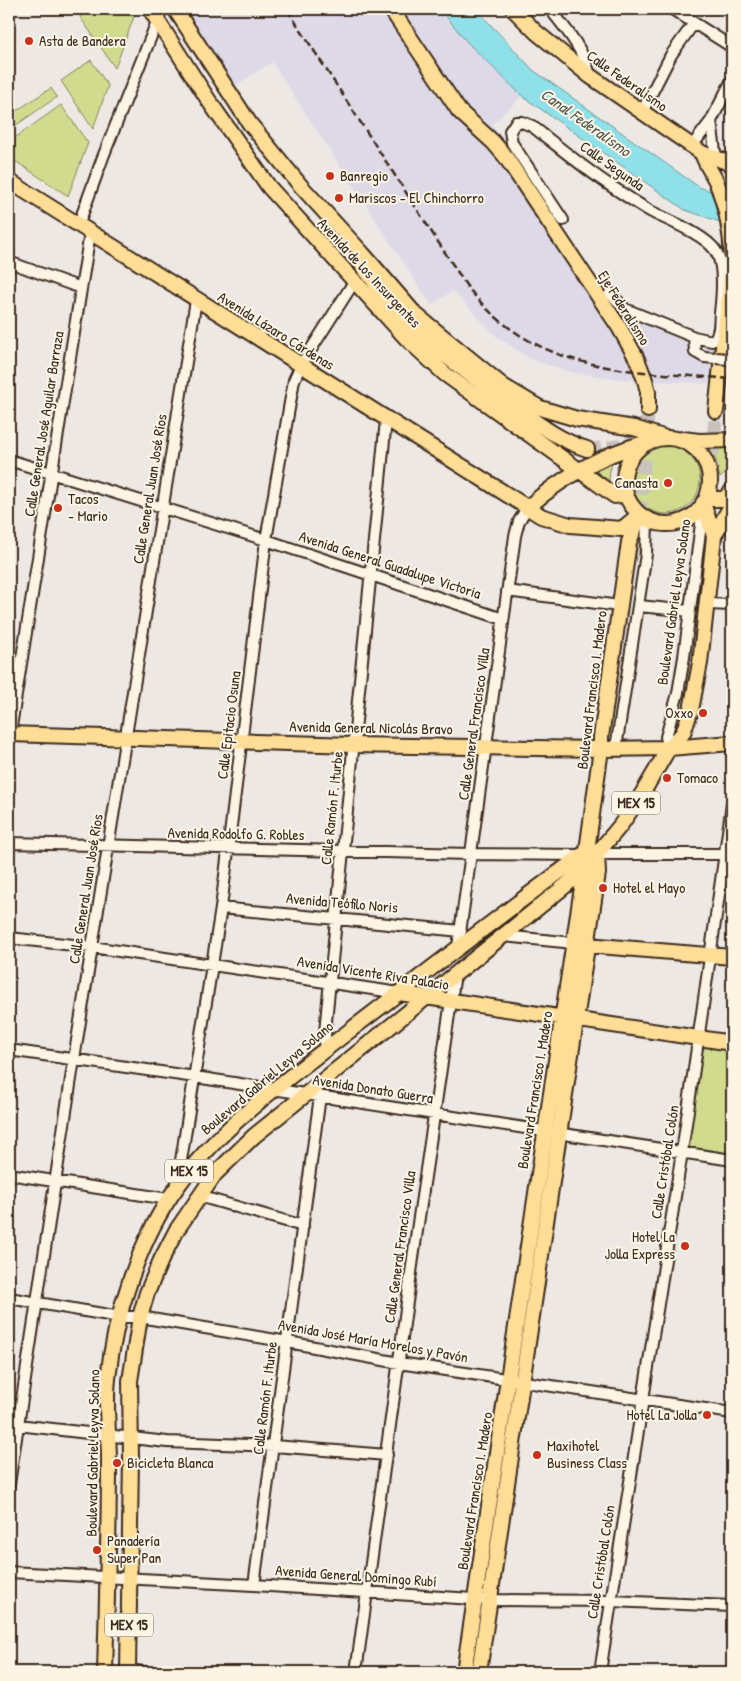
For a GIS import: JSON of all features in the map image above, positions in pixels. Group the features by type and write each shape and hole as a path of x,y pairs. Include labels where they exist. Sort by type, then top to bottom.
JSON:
{"main road":[{"name":"Avenida de los Insurgentes","path":"175,9 250,124 300,185 415,314 503,386 540,408 577,419 634,428 663,437"},
{"name":"Eje Federalismo","path":"391,9 459,111 493,142 559,226 637,359 648,392 648,410"},
{"name":"Calle Federalismo","path":"513,9 536,32 590,76 704,155 732,164"},
{"name":"Avenida de los Insurgentes","path":"156,12 211,104 269,188 407,339 444,374 579,471 615,496 626,494"},
{"path":"704,155 723,201 732,247 732,257"},
{"name":"Avenida Lázaro Cárdenas","path":"9,181 541,516 561,523 622,529 643,516"},
{"path":"326,214 369,275 420,334 457,364 552,433 570,444 587,449"},
{"path":"716,410 732,267"},
{"path":"527,508 545,492 613,453 663,437 700,441 732,440"},
{"path":"644,444 633,453 626,466 623,480 626,494 632,506 643,516 659,523 671,524 683,521 693,515 704,501 709,487 710,475 700,453 691,444 680,439"},
{"path":"704,501 724,499 732,491"},
{"name":"Boulevard Gabriel Leyva Solano","path":"128,1671 130,1381 140,1317 147,1293 161,1260 176,1231 199,1196 216,1174 254,1136 314,1095 455,974 503,936 620,826 642,794 669,748 683,733 691,710 708,604 714,536 704,501"},
{"path":"714,536 732,504"},
{"name":"Boulevard Francisco I. Madero","path":"581,944 601,737 619,606 629,542 643,516"},
{"path":"601,749 608,737 636,557"},
{"path":"669,748 686,697 703,560"},
{"name":"Avenida General Nicolás Bravo","path":"9,735 126,736 354,745 601,749 669,748 732,743"},
{"name":"Boulevard Gabriel Leyva Solano","path":"105,1672 108,1577 108,1380 120,1317 127,1292 142,1250 168,1199 216,1140 276,1089 458,947 588,858"},
{"name":"Boulevard Francisco I. Madero","path":"464,1672 475,1599 515,1380 581,944 598,873 588,858"},
{"path":"581,944 732,956"},
{"name":"Avenida Vicente Riva Palacio","path":"399,993 732,1043"},
{"name":"Boulevard Francisco I. Madero","path":"479,1672 490,1600 515,1380"}],"street":[{"path":"550,9 581,52 590,76"},
{"path":"672,9 732,47"},
{"path":"78,226 156,12"},
{"path":"642,112 671,55 694,23"},
{"path":"704,155 710,122 732,80"},
{"name":"Calle Segunda","path":"559,226 512,143 510,131 512,125 516,122 532,126 613,188 708,242 718,254 721,264 722,299 716,339 712,341 694,337"},
{"path":"704,155 710,122"},
{"name":"Calle General José Aguilar Barraza","path":"9,735 90,233"},
{"path":"9,262 81,288"},
{"name":"Calle Epitacio Osuna","path":"177,1186 221,908 266,540 294,380 354,282"},
{"path":"610,293 625,309 694,337 695,352 704,357 730,360"},
{"name":"Calle General Juan José Ríos","path":"9,1484 13,1425 37,1302 74,1059 196,300"},
{"name":"Calle Ramón F. Iturbe","path":"324,1051 386,420"},
{"name":"Avenida General Guadalupe Victoria","path":"9,460 266,540 503,619"},
{"name":"Boulevard Gabriel Leyva Solano","path":"669,748 666,737 678,693 704,501"},
{"name":"Calle General Francisco Villa","path":"458,947 515,536 519,521 527,508"},
{"name":"Boulevard Francisco I. Madero","path":"616,748 646,554 643,516"},
{"path":"507,591 619,606"},
{"path":"708,604 732,605"},
{"path":"639,606 690,611"},
{"name":"Calle Cristóbal Colón","path":"600,1672 682,1152 710,955 729,854 732,804"},
{"name":"Avenida Rodolfo G. Robles","path":"9,843 588,858 729,854"},
{"name":"Avenida Teófilo Noris","path":"221,908 461,931"},
{"path":"503,936 581,944"},
{"name":"Avenida Vicente Riva Palacio","path":"9,938 213,965 399,993"},
{"name":"Calle General Francisco Villa","path":"356,1672 398,1363 455,974"},
{"name":"Avenida Donato Guerra","path":"9,1050 276,1089 732,1160"},
{"name":"Calle Ramón F. Iturbe","path":"254,1585 303,1226 314,1095"},
{"path":"9,1174 168,1199"},
{"path":"199,1196 303,1226"},
{"name":"Avenida José María Morelos y Pavón","path":"9,1298 120,1317 140,1317 398,1363 732,1412"},
{"path":"13,1425 167,1442 274,1446 387,1455"},
{"name":"Avenida General Domingo Rubí","path":"9,1572 490,1600 610,1601 732,1606"},
{"path":"128,1671 143,1672"}],"shaded area":[{"path":"186,9 440,9 467,42 522,96 492,125 613,306 680,336 732,350 732,385 619,379 570,372 532,360 497,337 453,291 431,305 272,62 235,86"}],"green space":[{"path":"92,9 132,9 135,14 115,68 80,17"},
{"path":"91,60 108,86 93,129 61,81"},
{"path":"51,88 57,97 9,130 9,107 13,113"},
{"path":"61,105 88,143 68,196 9,157 9,142"},
{"path":"732,443 732,468 720,478 716,460 704,444"},
{"path":"666,446 679,448 690,456 698,467 700,480 698,493 690,504 679,512 666,514 653,512 642,504 634,493 632,480 634,467 642,456 653,448"},
{"path":"615,455 610,470 609,481 593,469"},
{"path":"703,1045 732,1048 732,1155 687,1148"}],"water":[{"name":"Canal Federalismo","path":"440,9 476,9 533,70 699,187 732,198 732,226 685,210 522,96 467,42"}],"tunnel":[{"path":"636,557 648,410"},
{"path":"703,560 716,411"},
{"path":"587,449 599,449 625,444 635,438 647,421"}],"railway":[{"path":"287,9 466,285 493,315 523,337 554,352 587,363 657,373 732,379"}],"place":[{"name":"Asta de Bandera","path":"29,41"},
{"name":"Banregio","path":"330,176"},
{"name":"Mariscos - El Chinchorro","path":"339,198"},
{"name":"Canasta","path":"668,483"},
{"name":"Tacos - Mario","path":"58,508"},
{"name":"Oxxo","path":"703,713"},
{"name":"Tomaco","path":"667,778"},
{"name":"Hotel el Mayo","path":"603,888"},
{"name":"Hotel La Jolla Express","path":"685,1246"},
{"name":"Hotel La Jolla","path":"707,1415"},
{"name":"Maxihotel Business Class","path":"537,1455"},
{"name":"Bicicleta Blanca","path":"117,1463"},
{"name":"Panadería Super Pan","path":"97,1550"}]}
